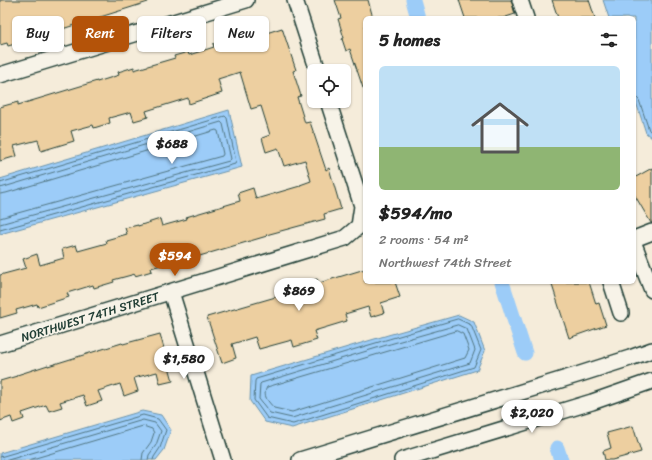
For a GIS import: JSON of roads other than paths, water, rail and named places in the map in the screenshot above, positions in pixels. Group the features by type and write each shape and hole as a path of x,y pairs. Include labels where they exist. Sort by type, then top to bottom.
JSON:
{"street":[{"path":"0,75 246,0"},
{"path":"295,0 316,64"},
{"path":"520,0 525,16"},
{"name":"NORTHWEST 74TH STREET","path":"0,344 345,238 359,226 362,206 330,108"},
{"path":"636,238 652,232"},
{"path":"636,249 652,290"},
{"path":"612,284 621,313"},
{"path":"171,292 223,460"},
{"path":"300,460 594,370 652,350"},
{"path":"402,460 592,402 652,381"}],"water":[{"path":"603,0 652,0 652,138 646,133 636,102 636,16 608,16"},
{"path":"229,110 242,167 0,234 0,179"},
{"path":"459,315 474,322 485,351 477,370 292,428 265,422 250,401 251,376"},
{"path":"142,411 161,415 171,430 164,450 156,460 0,460 0,453"}],"waterway":[{"path":"413,0 417,16"},
{"path":"503,284 525,353"},
{"path":"557,448 561,460"}]}
